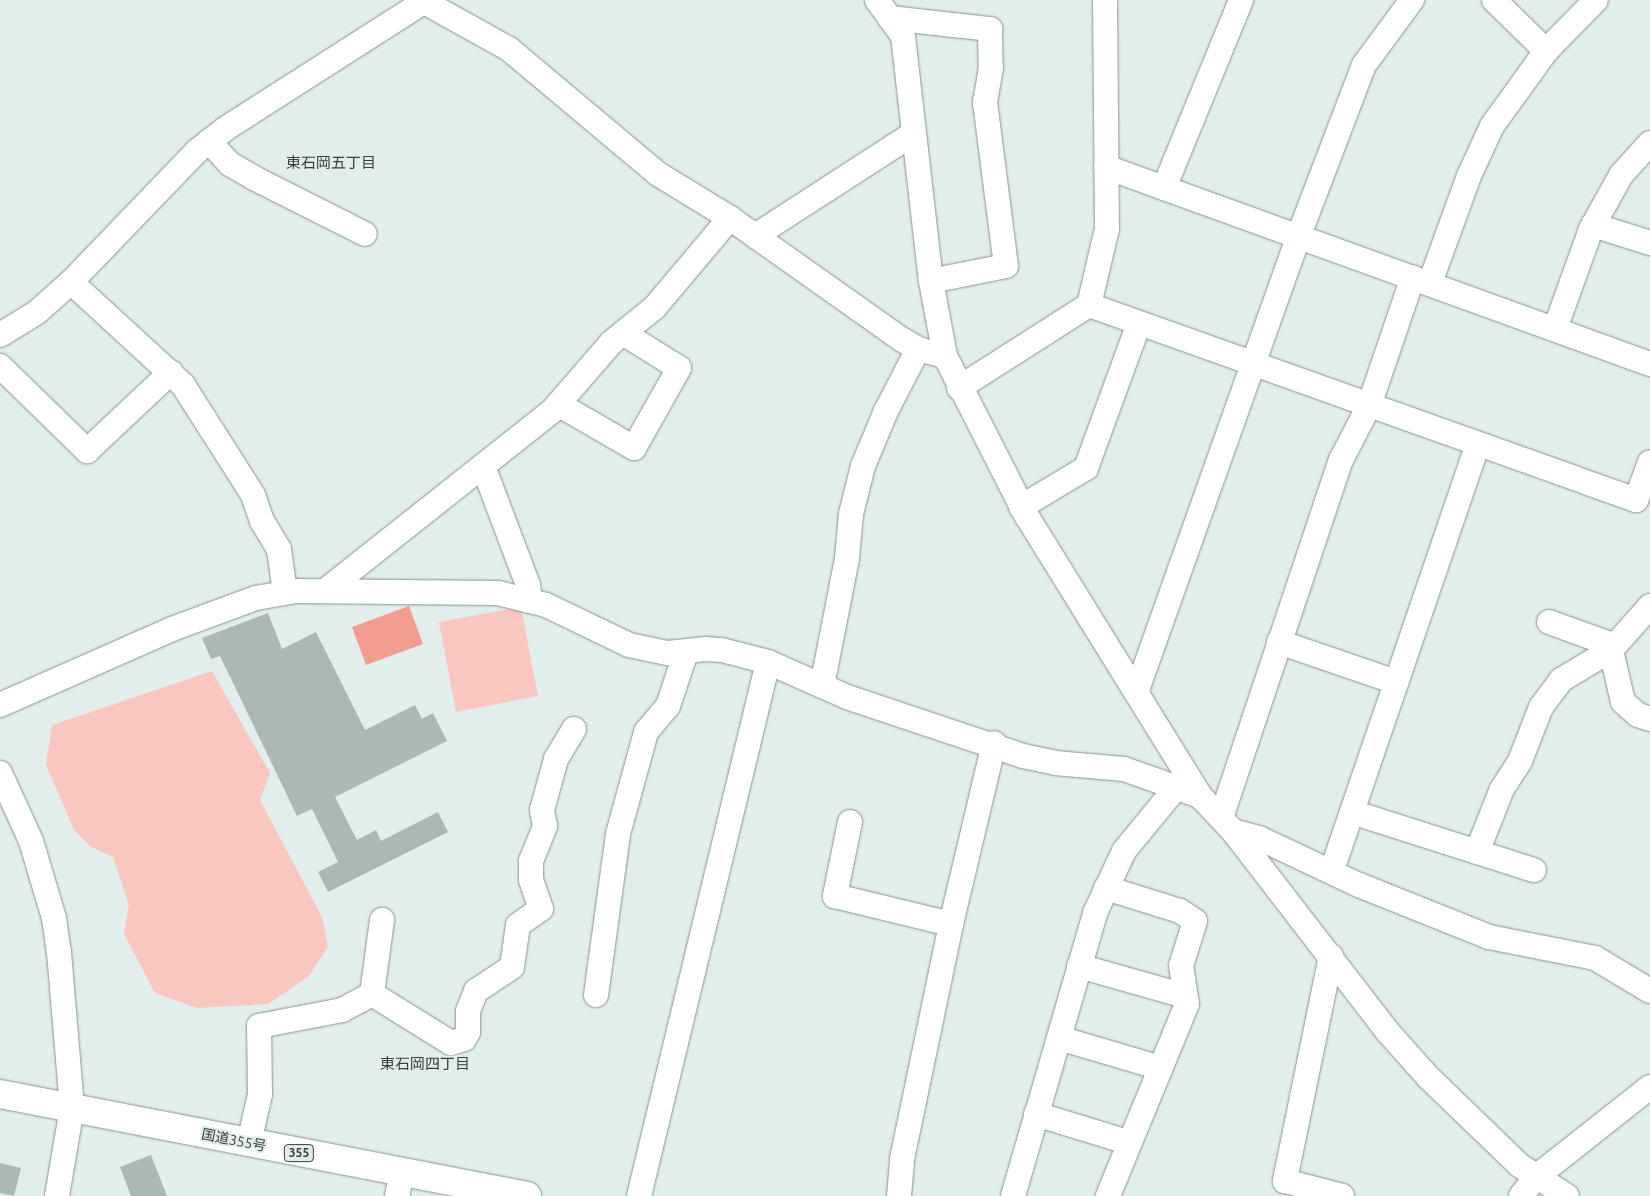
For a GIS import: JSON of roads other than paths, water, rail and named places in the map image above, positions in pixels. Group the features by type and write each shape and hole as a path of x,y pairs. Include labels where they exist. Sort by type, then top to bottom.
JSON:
{"highway":[{"name":"国道355号","path":"0,1094 249,1143 400,1185 527,1196"}],"street":[{"path":"959,388 1089,305 1107,229 1105,0"},
{"path":"1164,188 1241,0"},
{"path":"1137,690 1299,235 1364,65 1412,0"},
{"path":"1494,0 1546,51"},
{"path":"1227,825 1279,642 1341,460 1369,406 1422,280 1492,126 1546,51 1596,0"},
{"path":"0,335 28,319 71,282 209,141 424,1 509,49 658,174 730,218 918,349 945,356"},
{"path":"884,9 902,36 931,281 945,356 959,388 1022,507 1137,690 1200,796 1227,825 1331,956 1387,1031 1428,1077 1465,1116 1536,1176 1567,1196"},
{"path":"884,9 990,29 991,68 985,102 1006,266 931,281"},
{"path":"755,236 914,134"},
{"path":"209,141 230,164 365,234"},
{"path":"1555,329 1593,225 1621,175 1650,143"},
{"path":"1106,166 1650,364"},
{"path":"325,591 558,404 623,333 655,307 730,218"},
{"path":"1593,225 1650,243"},
{"path":"71,282 171,372 253,495 262,521 279,549 285,592"},
{"path":"1089,305 1254,362 1369,406 1636,500 1650,462"},
{"path":"1022,507 1086,468 1139,323"},
{"path":"558,404 634,448 679,368 623,333"},
{"path":"822,686 847,558 851,514 863,466 886,411 918,349"},
{"path":"0,366 87,451 171,372"},
{"path":"1332,870 1478,444"},
{"path":"483,466 528,584 530,599"},
{"path":"0,705 232,605 285,592 468,591 530,599 629,645 649,651 686,652 706,648 722,650 768,662 822,686 994,744 1022,756 1055,763 1124,769 1175,789 1200,796"},
{"path":"1477,852 1502,790 1520,761 1541,707 1561,680 1611,650 1650,606"},
{"path":"1549,622 1595,637 1611,650 1623,702 1638,715 1650,719"},
{"path":"1279,642 1396,682"},
{"path":"596,995 618,834 646,732 668,706 686,652"},
{"path":"639,1196 768,662"},
{"path":"372,994 451,1043 464,1039 468,1032 468,1010 476,991 512,967 518,925 541,909 531,880 531,861 545,826 542,810 556,759 574,729"},
{"path":"899,1196 902,1159 951,924 994,744"},
{"path":"0,773 31,841 54,918 62,976 72,1108 57,1196"},
{"path":"1013,1196 1095,913 1124,851 1175,789"},
{"path":"1352,812 1534,870"},
{"path":"850,822 835,896 951,924"},
{"path":"1227,825 1488,937 1595,958 1650,991"},
{"path":"1106,888 1180,911 1195,921 1181,966 1186,1004 1108,1196"},
{"path":"372,994 382,920"},
{"path":"1331,956 1285,1180 1342,1196"},
{"path":"1079,966 1185,996"},
{"path":"249,1143 260,1094 259,1026 342,1010 372,994"},
{"path":"1058,1038 1161,1068"},
{"path":"1521,1196 1536,1176 1648,1092"},
{"path":"1036,1114 1130,1143"}],"district":[{"name":"東石岡五丁目","path":"331,163"},
{"name":"東石岡四丁目","path":"425,1064"}]}
